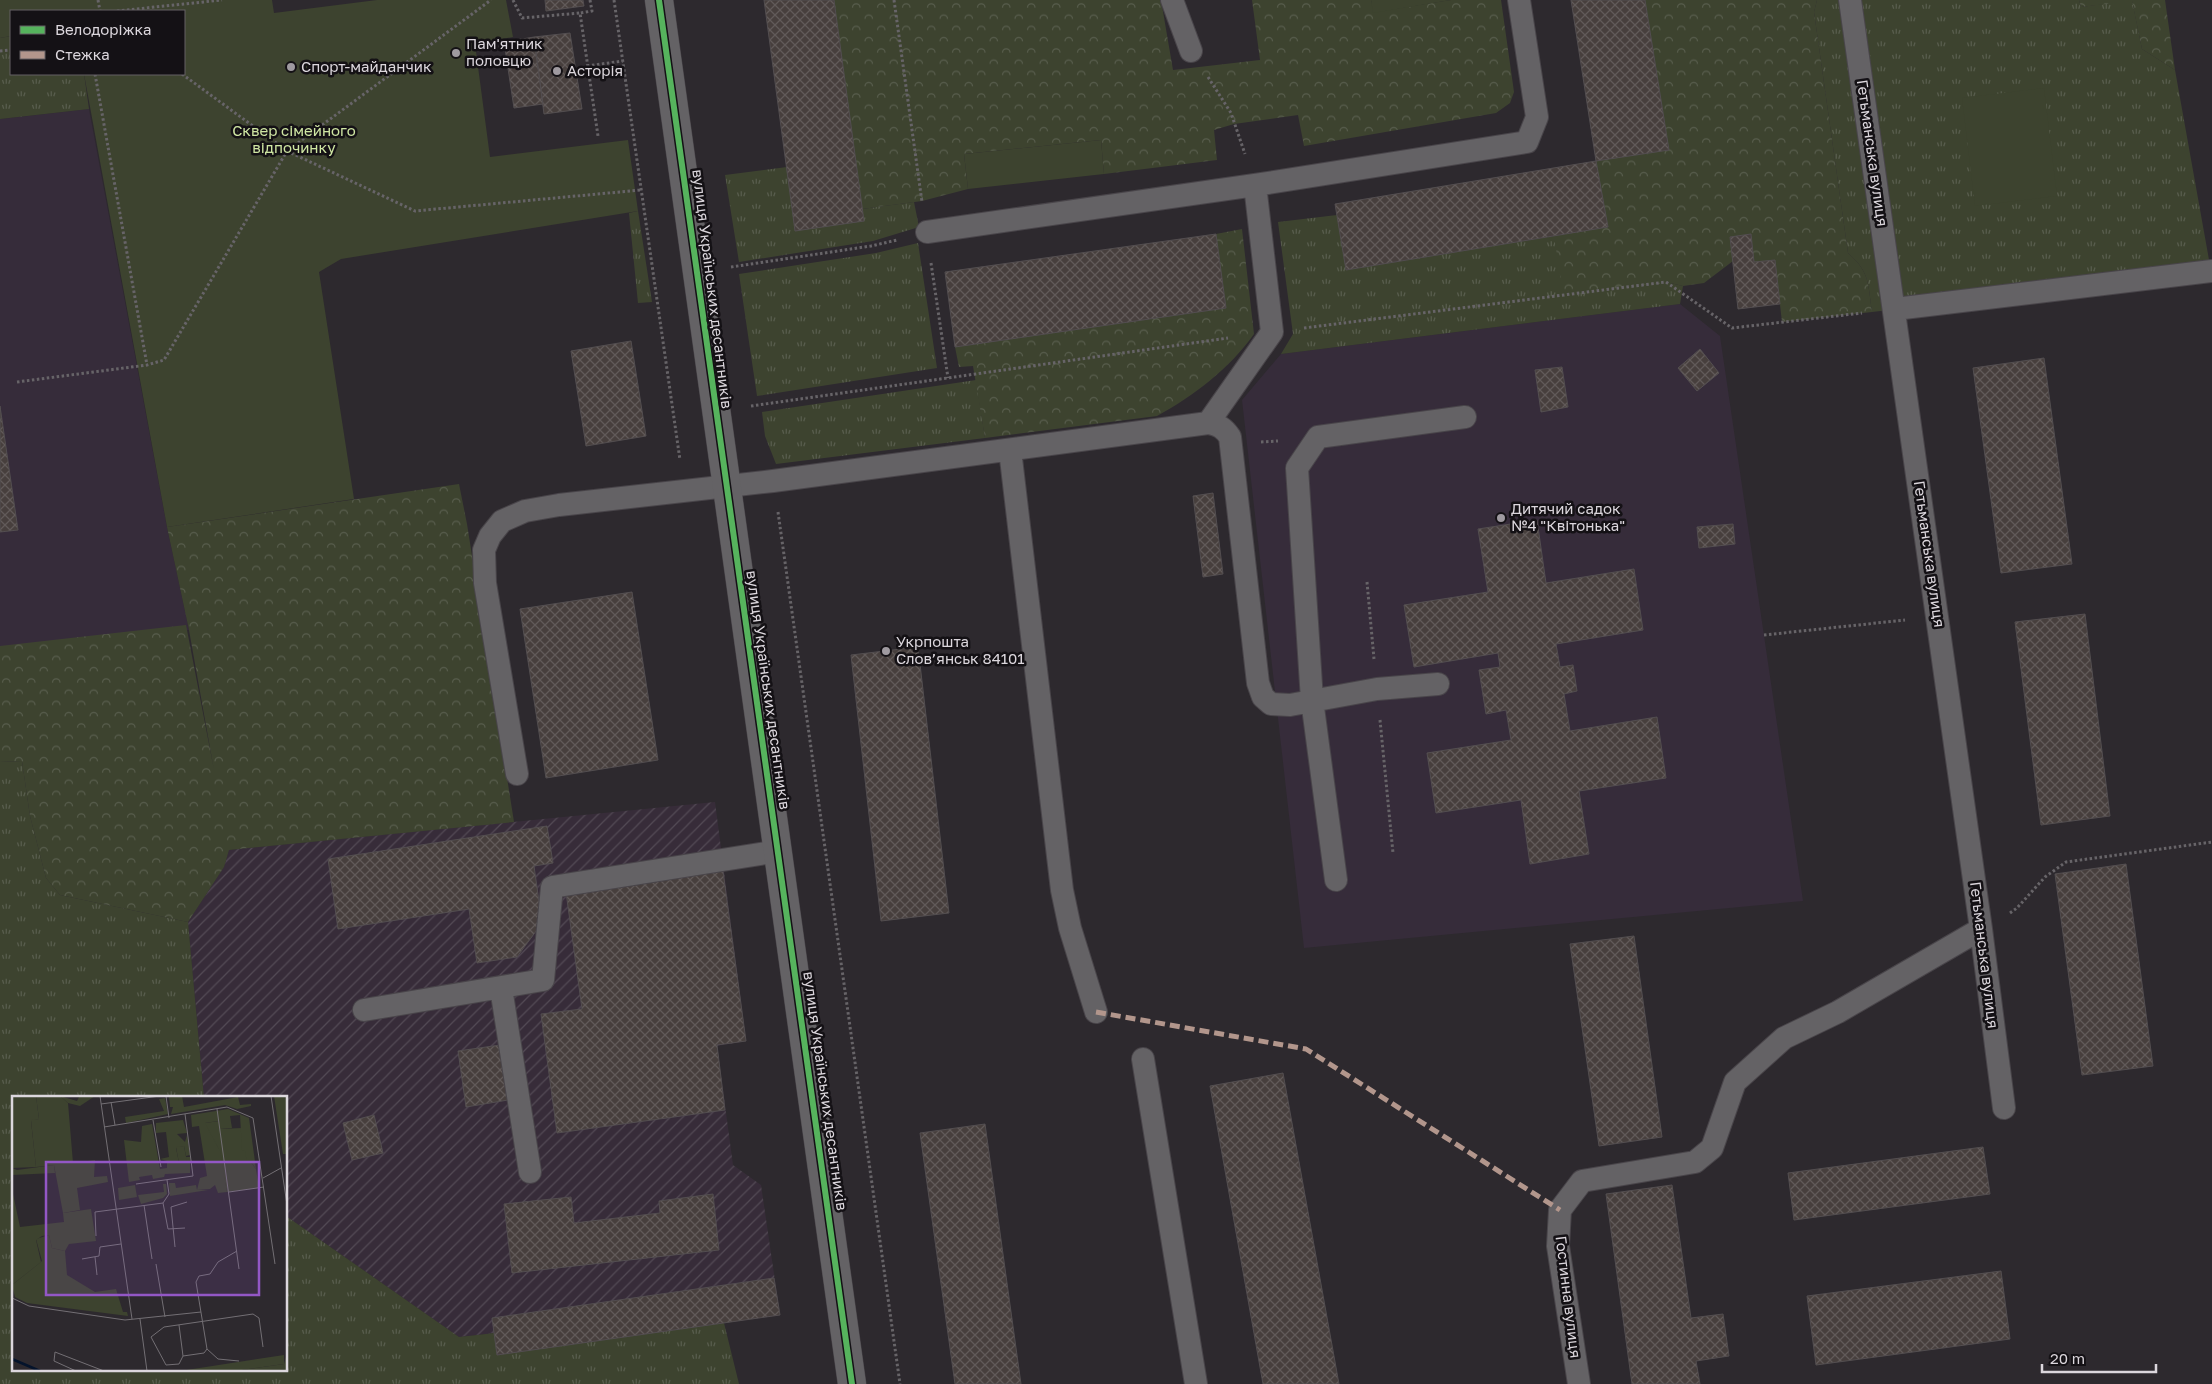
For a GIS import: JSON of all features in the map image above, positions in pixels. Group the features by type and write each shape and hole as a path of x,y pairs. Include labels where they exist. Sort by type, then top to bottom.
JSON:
{"street":[{"name":"вулиця Українських десантників","path":"659,0 687,187 726,486 779,851 852,1384"}],"lane":[{"path":"1172,0 1191,51"},
{"path":"927,232 1255,185 1527,142 1537,117 1519,0"},
{"name":"Гетьманська вулиця","path":"1850,0 1895,309 2004,1108"},
{"path":"1208,422 1272,332 1255,185"},
{"path":"1895,309 2212,270"},
{"path":"1336,880 1312,700 1297,468 1318,436 1465,417"},
{"path":"517,774 486,583 484,550 490,536 502,521 525,511 685,490 773,481 1208,422 1218,424 1230,437 1258,682 1263,697 1270,704 1290,705 1377,689 1438,684"},
{"path":"1010,450 1062,890 1070,928 1096,1012"},
{"path":"364,1010 543,980 552,887 779,851"},
{"name":"Гостинна вулиця","path":"1579,1384 1558,1246 1560,1210 1582,1181 1695,1162 1712,1148 1736,1082 1784,1038 1838,1012 1981,929"},
{"path":"501,988 530,1172"},
{"path":"1143,1060 1196,1384"}],"path":[{"path":"127,10 222,0"},
{"path":"17,382 147,365 164,360 287,151 491,0"},
{"path":"513,0 522,18 592,11 590,0"},
{"path":"614,0 685,490"},
{"path":"894,0 948,378"},
{"path":"580,13 598,136"},
{"path":"1191,51 1231,113 1255,185"},
{"path":"587,66 623,62"},
{"path":"95,75 147,365"},
{"path":"183,75 287,151 414,212 641,190"},
{"path":"730,267 871,246 927,232"},
{"path":"729,258 732,277"},
{"path":"751,406 1272,332 1666,282 1732,328 1895,309"},
{"path":"750,397 752,414"},
{"path":"773,481 900,1384"},
{"path":"1764,636 1937,617"},
{"path":"1981,929 2017,908 2045,877 2066,862 2212,842"}],"shaded area":[{"path":"89,109 167,527 189,630 0,649 0,116 1,119"},
{"name":"Дитячий садок №4 \"Квітонька\"","path":"1680,304 1720,336 1803,901 1304,948 1242,400 1281,354"},
{"path":"715,802 746,1041 717,1046 733,1165 761,1185 780,1315 497,1355 495,1333 459,1337 288,1217 288,1096 204,1096 188,922 224,867 229,850"}],"green space":[{"name":"Сквер сімейного відпочинку","path":"0,0 272,0 274,13 377,0 506,0 513,37 475,44 490,157 628,140 638,211 341,259 319,272 354,499 167,527 84,75 185,75 185,10 10,10 10,36 0,38"},
{"path":"834,0 1161,0 1173,70 1260,60 1252,0 1371,0 1374,12 1451,0 1501,0 1514,92 1510,103 1496,113 1304,146 1298,115 1234,124 1214,130 1217,160 1104,174 1101,140 964,154 968,189 922,201 862,209"},
{"path":"1371,0 1451,0 1373,13"},
{"path":"1645,0 1817,0 1814,12 1848,253 1860,266 1867,279 1872,312 1782,322 1775,261 1754,262 1751,234 1730,237 1733,261 1704,283 1683,286 1666,282 1563,295 1554,236 1608,227 1596,161 1669,150"},
{"path":"1817,0 2079,0 2081,7 2132,0 2142,49 2175,70 2211,271 1872,312 1867,279 1860,266 1848,253 1814,12"},
{"path":"2079,0 2165,0 2175,70 2142,49 2132,1 2081,7"},
{"path":"10,36 10,75 84,75 89,109 0,119 0,38"},
{"path":"2044,88 2057,196 1975,206 1962,98"},
{"path":"1101,140 1104,174 968,189 964,154"},
{"path":"787,167 862,209 914,202 919,227 873,241 739,262 725,175"},
{"path":"638,211 652,302 638,303 629,213"},
{"path":"1337,215 1346,270 1554,236 1666,282 1683,286 1680,304 1281,354 1293,334 1278,222"},
{"path":"1242,229 1254,334 1234,359 1198,390 1157,416 985,438 973,366 959,367 955,347 1226,308 1216,234"},
{"path":"918,243 937,368 757,396 739,274 876,253"},
{"path":"976,380 985,438 776,464 765,436 762,412"},
{"path":"459,484 514,822 229,850 224,867 188,922 60,895 46,878 30,816 22,761 0,762 0,646 186,625 214,770 189,630 167,527"},
{"path":"22,761 30,816 46,878 60,895 188,922 204,1096 12,1096 12,1372 288,1372 288,1217 459,1337 495,1333 497,1355 724,1323 739,1384 0,1384 0,762"}],"building":[{"path":"545,0 583,0 584,6 546,11"},
{"path":"764,0 834,0 864,221 795,231"},
{"path":"1571,0 1645,0 1669,150 1596,161"},
{"name":"Асторія","path":"570,33 582,109 544,114 534,37"},
{"path":"534,37 543,104 514,108 504,42"},
{"path":"1596,161 1608,227 1346,270 1335,204"},
{"path":"1216,234 1226,308 955,347 945,272"},
{"path":"1751,234 1754,262 1775,260 1780,304 1738,309 1730,237"},
{"path":"631,341 646,436 586,446 571,351"},
{"path":"1700,349 1719,373 1697,391 1678,368"},
{"path":"2044,358 2072,564 2001,573 1973,368"},
{"path":"1562,367 1568,407 1541,412 1535,370"},
{"path":"0,406 18,530 0,532"},
{"path":"1213,493 1223,574 1203,577 1193,496"},
{"path":"1537,520 1546,583 1634,569 1643,630 1556,644 1560,667 1573,665 1577,691 1564,694 1570,731 1657,717 1666,778 1579,791 1589,854 1530,864 1521,800 1436,813 1427,753 1511,740 1506,710 1486,714 1479,670 1500,667 1498,653 1414,667 1404,605 1488,592 1478,529"},
{"path":"1733,524 1735,544 1699,548 1697,527"},
{"path":"632,592 658,760 546,778 520,609"},
{"path":"2085,614 2110,816 2041,825 2015,622"},
{"path":"918,647 949,913 881,921 851,655"},
{"path":"547,826 553,863 534,866 542,923 517,957 477,963 469,909 338,929 328,859"},
{"path":"2126,864 2153,1066 2082,1075 2055,874"},
{"path":"723,871 746,1041 717,1045 725,1110 557,1133 541,1014 582,1009 566,892"},
{"path":"1634,936 1662,1137 1599,1146 1570,944"},
{"path":"500,1045 508,1100 466,1107 458,1051"},
{"path":"1283,1073 1339,1384 1263,1384 1210,1086"},
{"path":"374,1115 383,1153 352,1160 343,1123"},
{"path":"985,1124 1021,1384 955,1384 920,1133"},
{"path":"1983,1147 1990,1194 1794,1220 1788,1173"},
{"path":"1672,1185 1691,1318 1723,1314 1729,1356 1696,1361 1700,1384 1632,1384 1606,1194"},
{"path":"713,1194 719,1250 512,1273 504,1204 571,1197 574,1223 660,1213 659,1201"},
{"path":"2001,1271 2010,1339 1816,1365 1807,1296"},
{"path":"774,1278 780,1315 497,1355 492,1318"}],"marked path":[{"path":"1096,1012 1306,1049 1560,1210"}],"cycle path":[{"path":"659,0 852,1384"}],"place":[{"name":"Пам'ятник половцю","path":"456,53"},
{"name":"Спорт-майданчик","path":"291,67"},
{"name":"Асторія","path":"557,71"},
{"name":"Дитячий садок №4 \"Квітонька\"","path":"1501,518"},
{"name":"Укрпошта Слов’янськ 84101","path":"886,651"}]}
